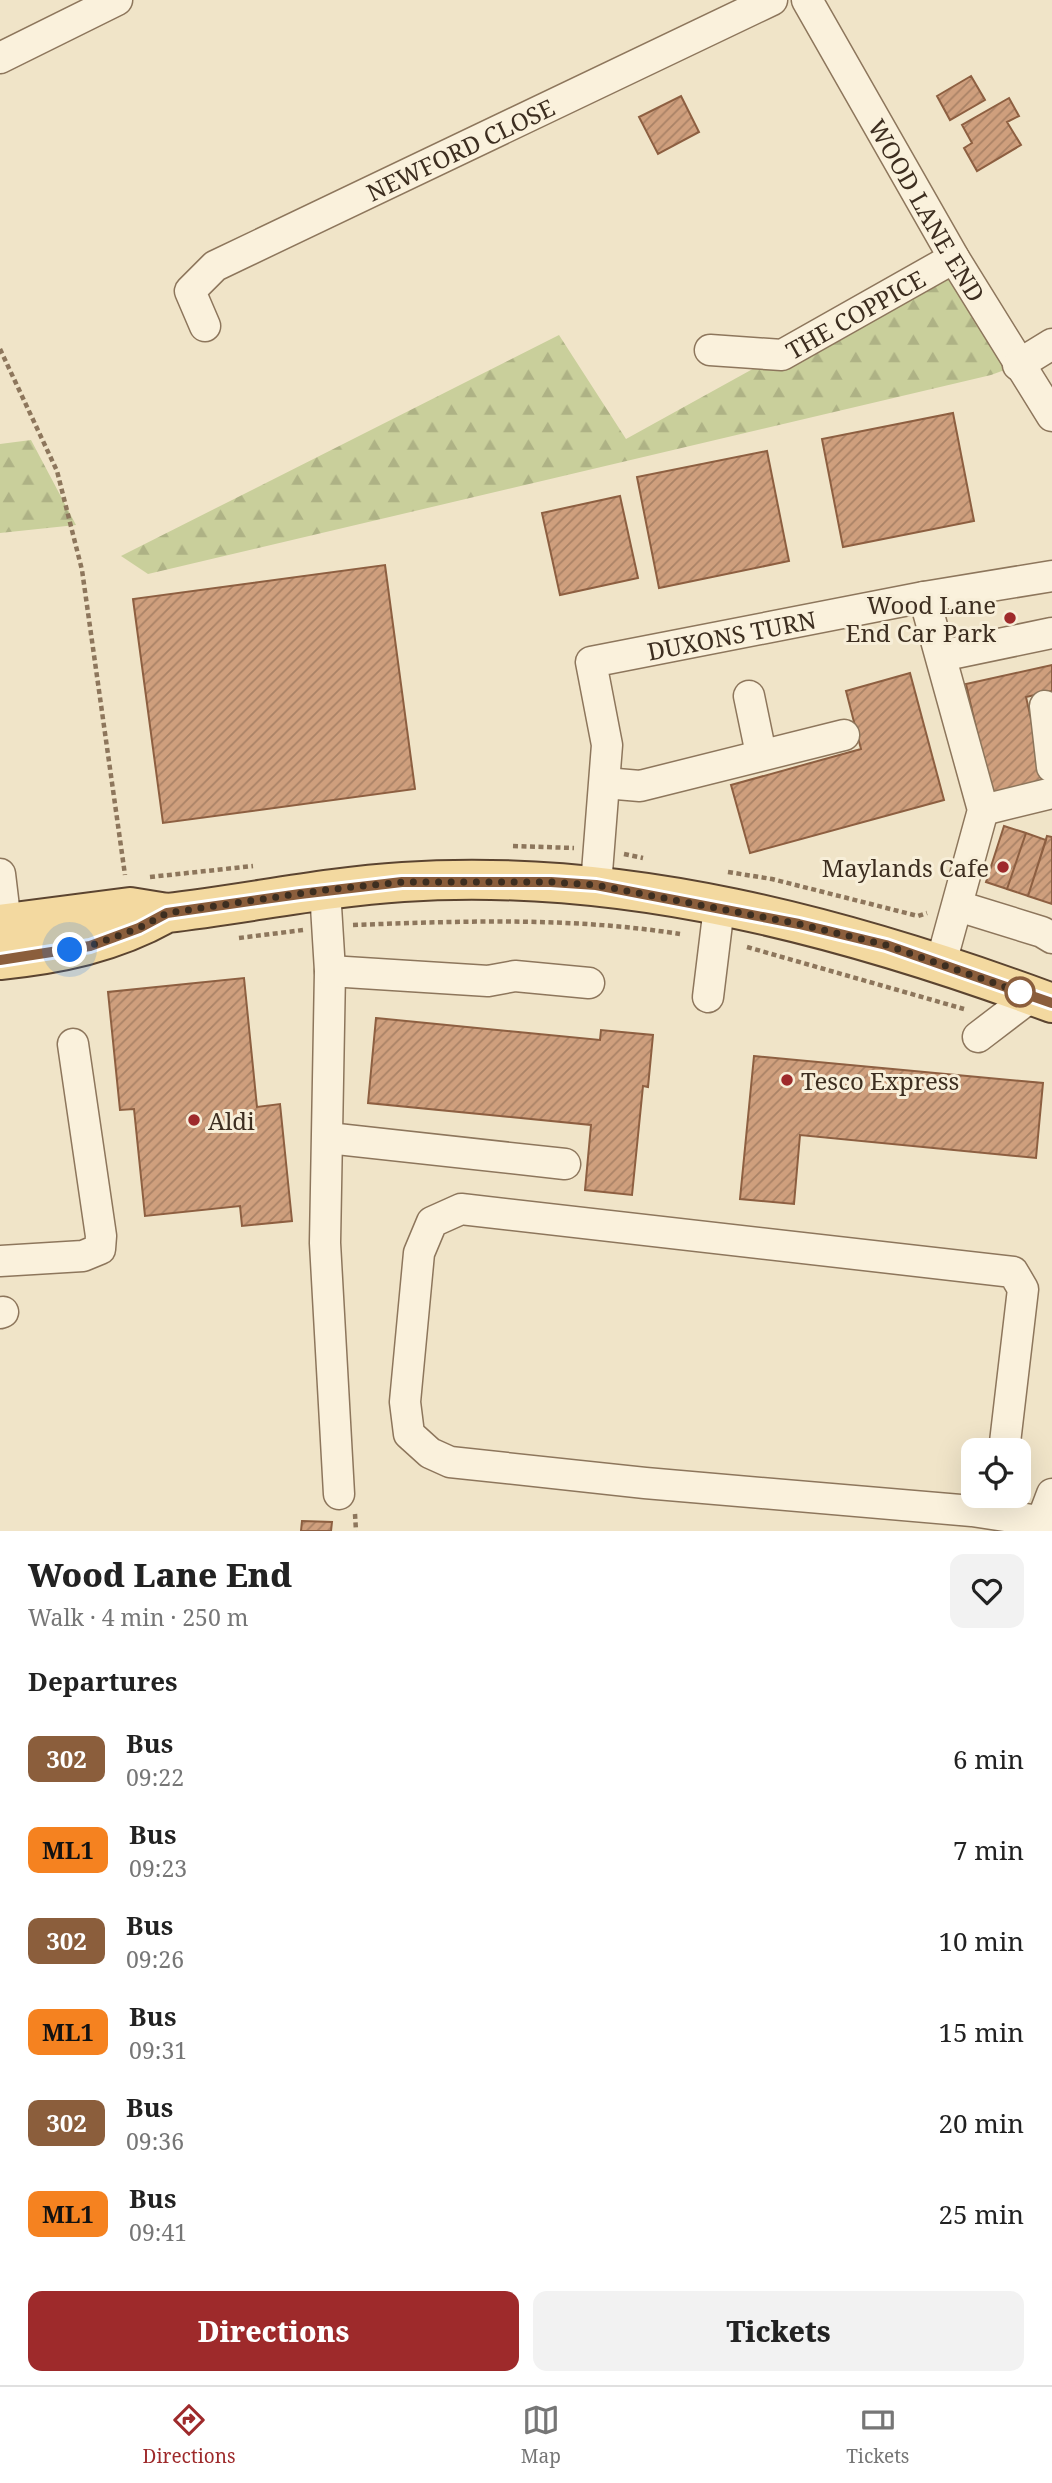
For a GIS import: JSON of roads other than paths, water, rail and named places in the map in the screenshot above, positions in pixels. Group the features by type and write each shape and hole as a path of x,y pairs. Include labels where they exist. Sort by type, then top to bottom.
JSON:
{"main road":[{"path":"2,936 130,907 167,913 325,890 416,881 596,885 719,907 886,945 1047,999"},
{"path":"2,936 90,946 139,928 167,913"}],"street":[{"path":"0,58 117,0"},
{"name":"NEWFORD CLOSE","path":"205,327 190,291 215,266 772,0"},
{"name":"WOOD LANE END","path":"807,0 954,258 1018,365 1051,410"},
{"name":"THE COPPICE","path":"710,350 782,355 954,258"},
{"path":"1018,365 1052,344"},
{"path":"941,963 983,810 924,597 1052,576"},
{"name":"DUXONS TURN","path":"596,885 607,746 591,662 924,597"},
{"path":"940,656 1052,634"},
{"path":"749,696 761,754"},
{"path":"1045,706 1052,767"},
{"path":"606,783 640,786 844,735"},
{"path":"983,810 1052,793"},
{"path":"0,874 2,936"},
{"path":"325,890 330,971 326,1243 339,1494"},
{"path":"958,906 1042,932 1052,938"},
{"path":"708,998 719,907"},
{"path":"330,971 488,981 515,976 589,983"},
{"path":"974,1024 1047,999"},
{"path":"0,1261 83,1256 100,1249 101,1236 73,1044"},
{"path":"328,1138 565,1164"},
{"path":"961,1503 645,1483 450,1462 430,1453 409,1433 405,1402 419,1254 432,1222 461,1209 1013,1272 1023,1289 1006,1438"},
{"path":"1010,1508 1046,1517"}],"place":[{"name":"Wood Lane End Car Park","path":"1010,618"},
{"name":"Maylands Cafe","path":"1003,867"},
{"name":"Tesco Express","path":"787,1080"},
{"name":"Aldi","path":"194,1120"}]}
